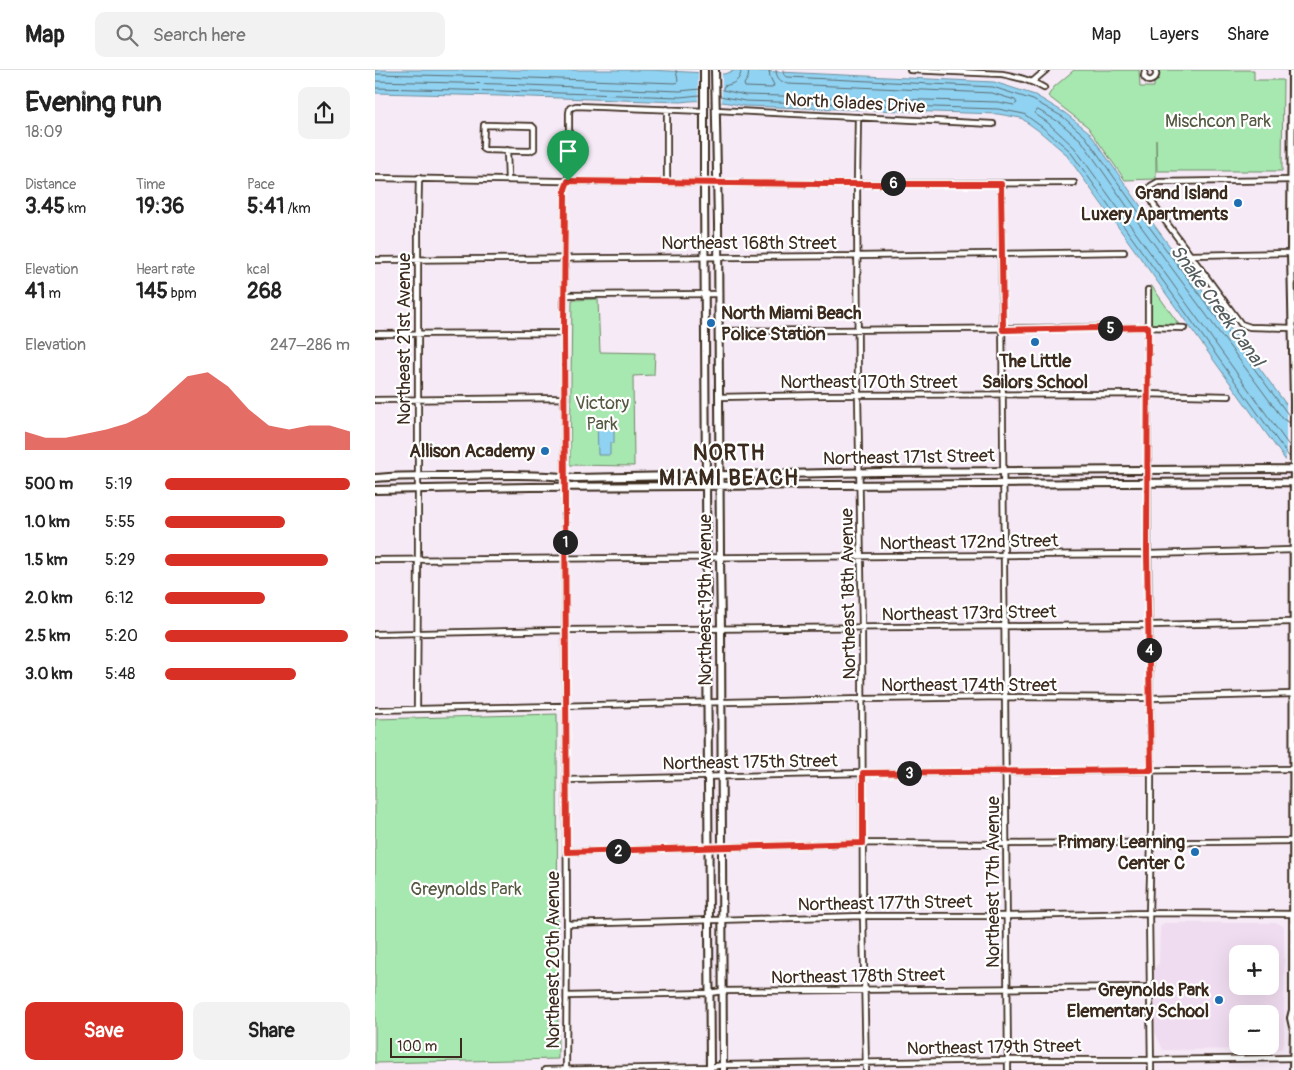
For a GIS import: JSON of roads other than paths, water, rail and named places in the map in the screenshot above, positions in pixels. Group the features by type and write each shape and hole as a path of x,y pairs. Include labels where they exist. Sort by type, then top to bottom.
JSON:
{"street":[{"path":"910,70 1002,72 1044,88"},
{"path":"1032,82 1046,70"},
{"path":"1145,70 1143,76 1149,81 1156,77 1155,70"},
{"path":"1292,70 1293,180 1291,253 1294,407 1291,471 1293,482 1294,622 1294,985 1291,1018 1294,1026 1293,1070"},
{"name":"Northeast 19th Avenue","path":"704,71 710,1069"},
{"name":"Northeast 19th Avenue","path":"715,71 719,294 723,1067"},
{"name":"Northeast 20th Avenue","path":"566,1070 567,852 564,333 565,189 569,174 569,113 571,108 576,106 667,109"},
{"path":"667,182 667,109 705,111"},
{"name":"North Glades Drive","path":"716,110 993,124"},
{"name":"Northeast 18th Avenue","path":"858,117 858,395 863,628 863,916 866,1070"},
{"path":"485,124 532,126 533,150 507,150 483,149 485,124"},
{"path":"507,150 508,180"},
{"path":"375,178 704,183 1074,184"},
{"name":"Northeast 21st Avenue","path":"417,709 419,178"},
{"path":"1293,180 1158,182 1151,186 1150,189 1150,195 1155,207 1241,324 1250,327 1293,328"},
{"name":"Northeast 17th Avenue","path":"1001,184 1008,1070"},
{"name":"Northeast 168th Street","path":"375,260 1124,252"},
{"path":"1191,255 1291,253"},
{"path":"1148,290 1147,554 1151,770 1149,913 1151,1070"},
{"path":"565,295 719,294"},
{"path":"719,331 1184,328"},
{"path":"375,334 564,333"},
{"path":"705,368 719,368"},
{"name":"Northeast 170th Street","path":"719,397 1149,394 1229,396"},
{"path":"375,400 565,398"},
{"path":"706,453 719,453"},
{"path":"1274,469 1278,475 1274,482"},
{"name":"Northeast 171st Street","path":"375,478 539,475 575,478 1004,471 1274,469 1291,471"},
{"path":"824,473 825,485"},
{"path":"767,474 767,485"},
{"name":"Northeast 171st Street","path":"375,490 417,488 1293,482"},
{"name":"Northeast 172nd Street","path":"375,560 1005,556 1293,550"},
{"name":"Northeast 173rd Street","path":"375,634 566,630 1294,622"},
{"name":"Northeast 174th Street","path":"375,710 863,699 1149,698 1294,694"},
{"name":"Northeast 175th Street","path":"566,780 863,773 1294,769"},
{"path":"567,852 863,843 1006,844 1294,841"},
{"name":"Northeast 177th Street","path":"567,924 863,916 1007,916 1149,913 1294,914"},
{"name":"Northeast 178th Street","path":"567,996 709,993 723,991 1150,987"},
{"name":"Northeast 179th Street","path":"545,1070 710,1069 723,1067 1008,1060 1293,1058"}],"water":[{"name":"Snake Creek Canal","path":"375,70 650,70 724,74 736,70 994,82 1035,95 1065,113 1089,132 1149,218 1294,415 1294,472 1065,153 1021,118 998,114 744,106 704,101 681,102 375,93"},
{"path":"609,418 610,429 614,430 614,443 610,443 610,455 598,455 597,419"}],"place":[{"name":"Grand Island Luxery Apartments","path":"1238,203"},
{"name":"North Miami Beach Police Station","path":"711,323"},
{"name":"The Little Sailors School","path":"1035,342"},
{"name":"Allison Academy","path":"545,451"},
{"name":"Primary Learning Center C","path":"1195,852"},
{"name":"Greynolds Park Elementary School","path":"1219,1000"}],"district":[{"name":"NORTH MIAMI BEACH","path":"729,465"}],"park label":[{"name":"Mischcon Park","path":"1218,121"},
{"name":"Victory Park","path":"602,413"},
{"name":"Greynolds Park","path":"466,889"}]}
